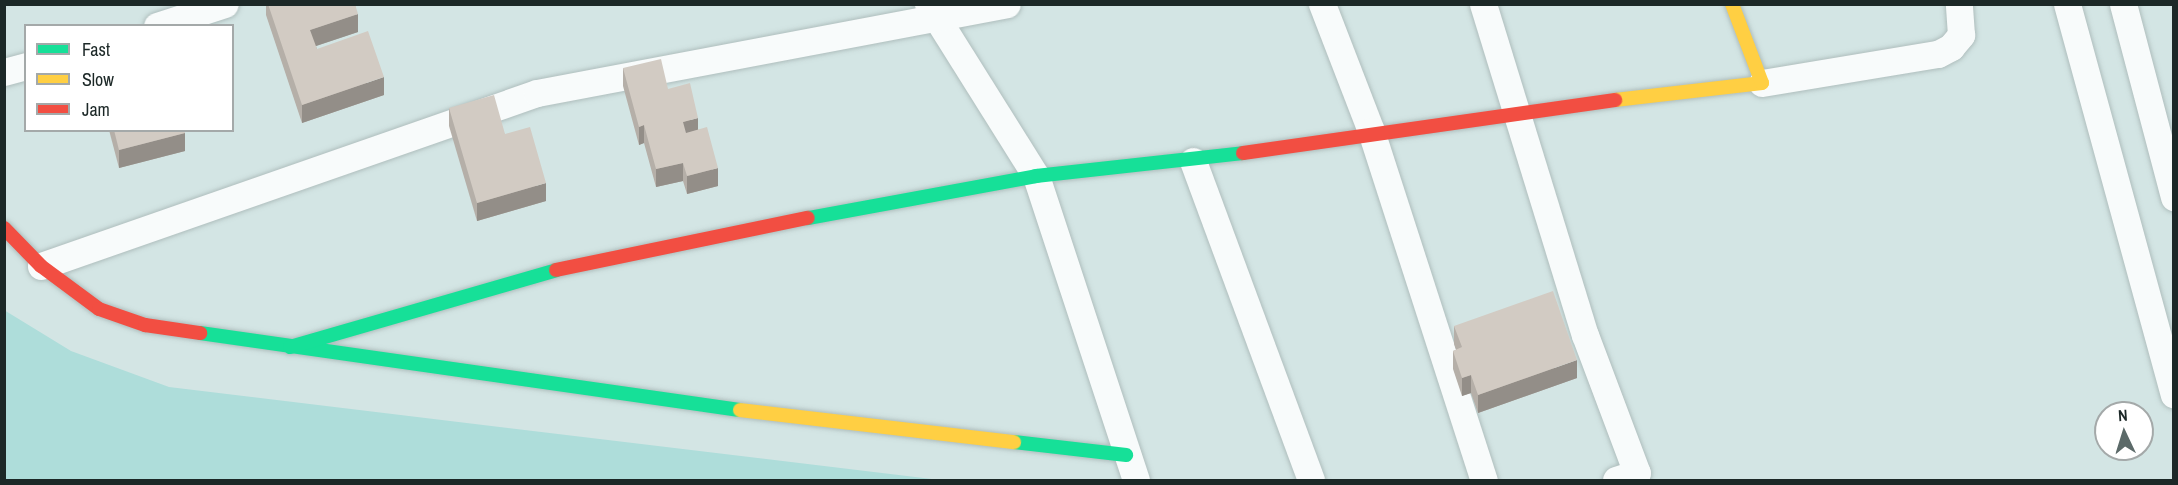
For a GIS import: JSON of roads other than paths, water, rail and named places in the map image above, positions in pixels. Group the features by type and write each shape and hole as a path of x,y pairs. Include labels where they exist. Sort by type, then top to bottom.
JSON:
{"street":[{"path":"163,24 225,4"},
{"path":"42,266 537,93 706,63 933,10 1007,4"},
{"path":"1322,4 1371,131 1484,480"},
{"path":"1483,4 1585,335 1637,473 1616,480"},
{"path":"1732,4 1762,83"},
{"path":"290,347 549,271 724,233 1036,176 1193,161 1371,131 1517,111 1762,83 1938,54 1952,47 1961,35 1959,4"},
{"path":"2067,4 2174,395"},
{"path":"2123,4 2174,197"},
{"path":"933,10 1036,176 1136,480"},
{"path":"4,72 24,67"},
{"path":"1193,161 1311,480"},
{"path":"4,228 42,266 99,309 145,325 643,399 1126,455"}]}
